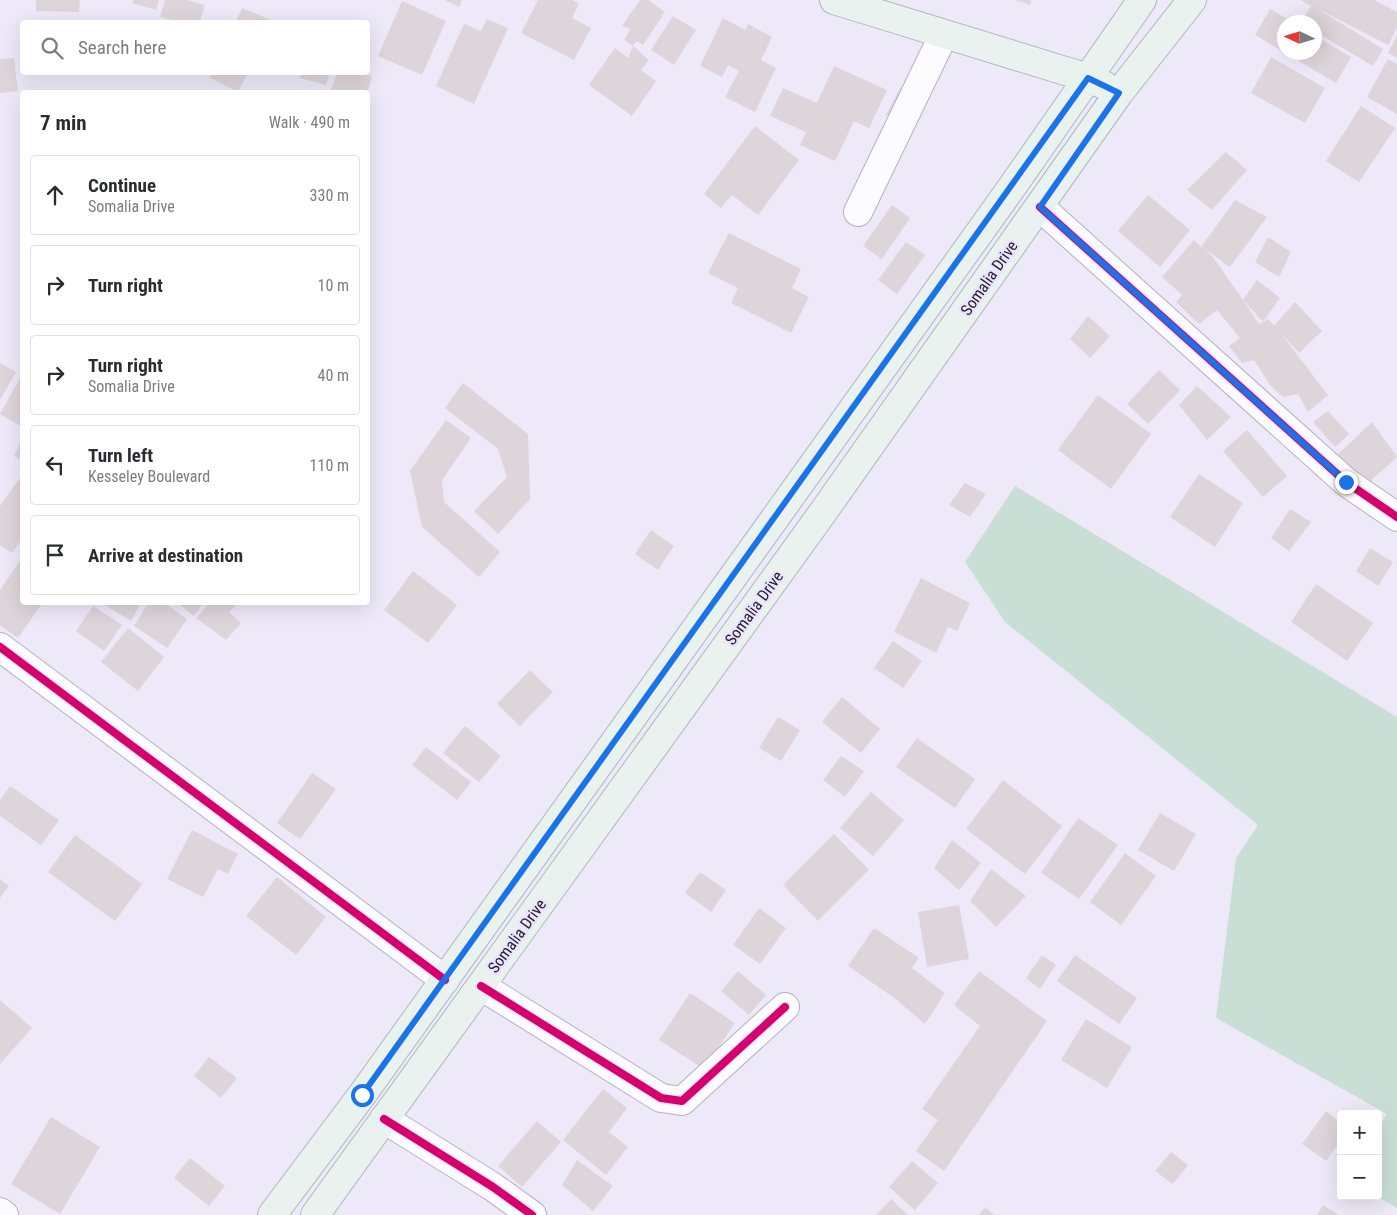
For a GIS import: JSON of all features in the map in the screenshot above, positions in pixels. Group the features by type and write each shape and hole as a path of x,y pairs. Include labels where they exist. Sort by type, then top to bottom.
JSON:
{"main road":[{"path":"834,0 1088,78 1119,93"},
{"name":"Somalia Drive","path":"272,1215 445,980 1142,0"},
{"name":"Somalia Drive","path":"315,1215 821,515 1119,93 1192,0"}],"street":[{"path":"858,212 944,34"},
{"path":"1040,207 1346,482 1397,517"},
{"path":"0,647 445,980"},
{"path":"481,986 661,1098 682,1101 785,1007"},
{"path":"384,1119 492,1187 532,1215"},
{"path":"0,1212 4,1215"}],"green space":[{"path":"1015,486 1397,717 1397,1208 1382,1199 1382,1122 1387,1114 1216,1018 1236,858 1258,825 1005,622 965,562"}],"building":[{"path":"36,0 80,0 79,12 36,11"},
{"path":"133,0 159,0 156,10 132,3"},
{"path":"165,0 187,0 205,5 201,20 172,20 160,17"},
{"path":"445,0 462,0 459,7"},
{"path":"538,0 572,0 579,4 572,18 591,28 574,60 521,33"},
{"path":"640,0 648,0 665,12 643,45 637,41 633,46 624,40 631,29 622,26"},
{"path":"1015,0 1031,0 1030,5"},
{"path":"1300,0 1374,0 1397,12 1397,28 1388,45 1316,8 1383,49 1373,66 1322,36 1322,15 1305,15 1311,6"},
{"path":"402,1 446,21 422,75 378,56"},
{"path":"242,8 271,20 237,20"},
{"path":"1270,9 1281,15 1277,15 1277,48 1255,35"},
{"path":"673,16 696,30 674,65 651,50"},
{"path":"723,18 745,30 748,24 772,37 761,60 776,68 755,112 725,97 739,71 728,65 722,77 700,66"},
{"path":"487,19 508,28 474,104 436,86 464,24 481,31"},
{"path":"1397,35 1397,58 1388,53"},
{"path":"1322,40 1351,57 1336,83 1297,60 1322,60"},
{"path":"633,46 649,60 641,70 656,81 632,116 589,85 615,48 628,58"},
{"path":"1271,57 1325,88 1305,123 1251,93"},
{"path":"14,58 18,91 0,93 0,59"},
{"path":"1388,59 1397,64 1397,114 1367,97"},
{"path":"834,66 887,90 869,128 854,121 835,161 800,145 806,132 770,116 783,88 817,103"},
{"path":"212,75 246,75 239,90 234,90 210,78"},
{"path":"300,75 329,75 326,85 300,78"},
{"path":"337,75 368,75 372,77 368,90 331,90"},
{"path":"900,88 910,94 897,120 886,115"},
{"path":"1361,106 1395,128 1359,182 1326,161"},
{"path":"755,126 799,160 758,215 732,195 721,208 704,194"},
{"path":"1226,152 1247,170 1212,210 1187,190"},
{"path":"1148,195 1190,230 1160,267 1118,231"},
{"path":"1235,200 1267,217 1230,267 1203,248 1213,257 1259,324 1268,319 1274,326 1295,302 1322,331 1299,353 1279,331 1328,395 1308,412 1298,394 1283,397 1270,385 1254,360 1242,363 1229,346 1240,338 1217,310 1199,324 1176,302 1182,295 1162,277 1194,240 1201,247"},
{"path":"892,205 910,218 882,259 863,246"},
{"path":"729,233 801,269 792,288 809,297 791,333 731,303 738,288 708,273"},
{"path":"1268,237 1291,252 1279,277 1255,262"},
{"path":"906,242 925,255 897,294 878,280"},
{"path":"1257,280 1280,298 1263,322 1243,300"},
{"path":"1088,316 1110,336 1090,358 1070,339"},
{"path":"0,363 16,372 0,400"},
{"path":"1159,370 1180,390 1148,424 1127,404"},
{"path":"20,378 20,426 0,414"},
{"path":"463,383 528,434 530,499 498,534 474,511 507,477 498,449 445,408"},
{"path":"1197,386 1231,417 1207,440 1179,405"},
{"path":"1098,395 1151,434 1111,489 1058,450"},
{"path":"1328,411 1349,434 1335,447 1313,422"},
{"path":"446,420 471,438 442,480 444,502 500,552 479,577 422,527 410,471"},
{"path":"1372,422 1397,457 1364,487 1335,457"},
{"path":"1247,430 1287,476 1263,497 1223,451"},
{"path":"20,443 20,459 14,456"},
{"path":"1199,474 1243,503 1215,547 1170,517"},
{"path":"20,478 20,541 12,553 0,545 0,506"},
{"path":"965,483 986,494 970,517 949,505"},
{"path":"1290,509 1311,522 1289,551 1271,538"},
{"path":"651,530 674,546 658,570 635,554"},
{"path":"1370,548 1393,562 1378,586 1356,571"},
{"path":"20,561 20,605 41,605 18,638 0,625 0,590"},
{"path":"413,571 457,605 428,643 384,610"},
{"path":"921,578 970,603 957,631 948,627 936,653 894,632"},
{"path":"1316,584 1373,623 1347,661 1291,622"},
{"path":"105,605 139,605 131,621"},
{"path":"147,605 167,605 187,619 167,648 134,626"},
{"path":"180,605 202,605 194,616"},
{"path":"207,605 236,605 229,612 241,623 226,640 196,618"},
{"path":"93,606 122,625 104,651 76,631"},
{"path":"128,628 164,657 138,691 101,662"},
{"path":"893,641 922,661 903,688 874,668"},
{"path":"530,670 553,692 520,726 497,704"},
{"path":"842,697 880,729 861,753 822,722"},
{"path":"778,717 800,730 781,761 759,748"},
{"path":"465,726 501,756 479,782 443,753"},
{"path":"917,738 975,779 955,808 896,767"},
{"path":"426,747 471,782 457,800 412,765"},
{"path":"841,756 864,771 845,797 823,780"},
{"path":"312,773 336,789 300,839 277,823"},
{"path":"1003,780 1062,826 1025,874 966,829"},
{"path":"10,786 59,820 41,845 0,816 0,800"},
{"path":"871,792 904,820 873,856 840,828"},
{"path":"1160,813 1196,834 1174,871 1138,850"},
{"path":"1078,818 1118,845 1079,899 1041,873"},
{"path":"192,830 238,854 228,874 218,869 203,897 167,879"},
{"path":"834,834 869,870 818,921 783,885"},
{"path":"75,835 142,884 115,921 48,872"},
{"path":"952,840 981,863 959,890 934,868"},
{"path":"1125,853 1156,876 1121,925 1090,902"},
{"path":"991,869 1026,896 996,927 970,901"},
{"path":"700,872 726,890 711,912 685,893"},
{"path":"277,877 326,917 296,955 246,916"},
{"path":"0,879 9,886 0,898"},
{"path":"959,905 969,959 927,967 918,912"},
{"path":"759,908 786,928 760,964 733,945"},
{"path":"874,928 919,958 912,968 945,993 925,1024 893,997 848,966"},
{"path":"1042,955 1056,965 1040,989 1026,978"},
{"path":"1075,955 1137,998 1119,1024 1057,981"},
{"path":"738,971 766,995 749,1015 721,991"},
{"path":"979,971 1047,1021 944,1171 916,1151 938,1120 922,1109 980,1026 954,1005"},
{"path":"690,993 735,1023 704,1069 659,1040"},
{"path":"0,1000 32,1028 0,1064"},
{"path":"1086,1019 1132,1047 1107,1088 1061,1060"},
{"path":"209,1057 237,1078 221,1098 194,1076"},
{"path":"603,1089 627,1108 609,1132 628,1147 606,1175 563,1140"},
{"path":"1326,1111 1337,1120 1337,1146 1326,1161 1302,1144"},
{"path":"51,1117 100,1147 60,1214 11,1184"},
{"path":"537,1121 561,1142 522,1187 498,1166"},
{"path":"1171,1152 1188,1165 1173,1184 1155,1171"},
{"path":"190,1158 225,1186 209,1206 174,1178"},
{"path":"577,1160 613,1186 593,1211 562,1185"},
{"path":"912,1161 938,1183 915,1210 889,1187"},
{"path":"891,1199 908,1215 876,1215"},
{"path":"1323,1205 1339,1215 1317,1215"},
{"path":"985,1207 994,1215 979,1215"}],"cycle path":[{"path":"1040,207 1346,482 1397,517"},
{"path":"0,647 445,980"},
{"path":"481,986 661,1098 682,1101 785,1007"},
{"path":"384,1119 493,1187 532,1215"}],"route":[{"path":"362,1095 1088,78 1119,93 1040,207 1346,482"}]}
